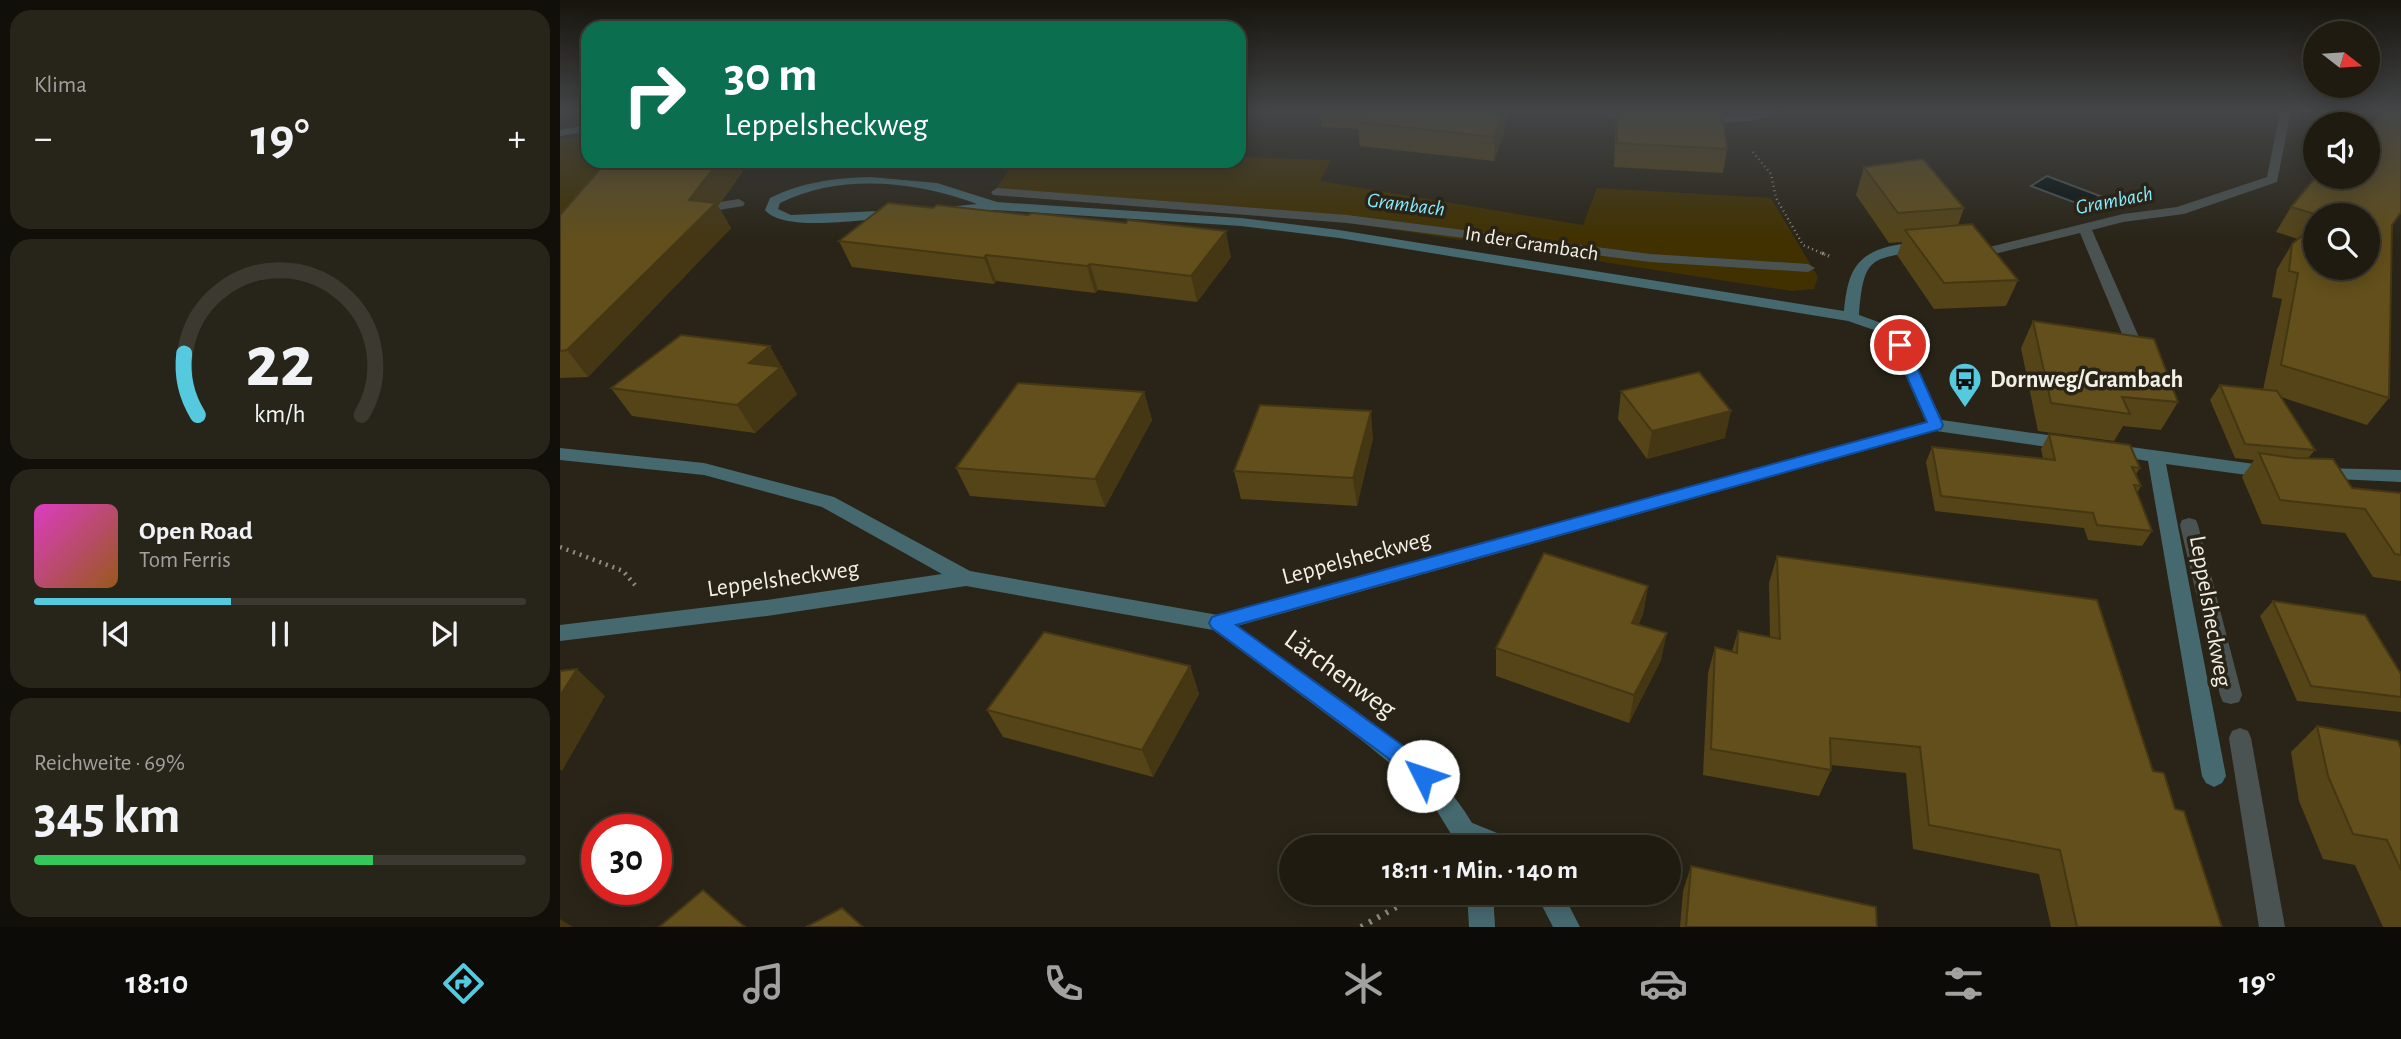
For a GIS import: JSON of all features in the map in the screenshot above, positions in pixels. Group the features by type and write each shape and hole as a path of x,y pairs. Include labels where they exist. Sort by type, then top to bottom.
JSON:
{"street":[{"name":"In der Grambach","path":"905,213 791,219 776,215 771,209 774,201 799,188 895,182 942,188 995,206"},
{"name":"In der Grambach","path":"933,211 995,206 1241,222 1339,233 1851,317 1879,327 1900,345 1936,425"},
{"path":"1851,317 1858,269 1872,254 1899,248 1935,245"},
{"name":"Leppelsheckweg","path":"560,633 767,608 966,578 1218,623 1936,425 2298,473 2401,476"},
{"path":"560,454 704,469 828,502 966,578"},
{"name":"Leppelsheckweg","path":"2155,456 2214,776"},
{"name":"Lärchenweg","path":"1218,623 1395,752 1448,804 1466,835"},
{"path":"1481,905 1482,927"},
{"path":"1555,905 1567,927"}],"path":[{"path":"1755,154 1771,174 1776,198 1803,245"},
{"path":"560,547 623,571 664,619"},
{"path":"1362,927 1400,905"}],"shaded area":[{"path":"560,154 581,154 581,168 629,168 594,206 560,214"},
{"path":"1246,157 1331,160 1320,181 1583,225 1597,188 1771,198 1818,277 1814,289 1792,291 1337,221 993,194 1010,168 1246,168"},
{"path":"2047,176 2100,196 2084,206 2031,186"}],"building":[{"path":"2380,154 2401,154 2401,212 2392,225 2389,398 2281,365 2298,273 2289,271 2292,244 2303,235 2303,280 2380,280 2380,203 2303,203 2303,211 2291,207 2306,189 2380,189"},
{"path":"1923,159 1964,208 1898,213 1864,167"},
{"path":"601,168 714,168 689,200 716,203 567,350 560,351 560,215"},
{"path":"888,203 933,208 937,205 1126,223 1128,220 1226,231 1191,276 1090,264 1087,266 986,255 984,258 839,241"},
{"path":"1972,224 2018,280 1944,283 1905,230"},
{"path":"2033,321 2154,339 2178,402 2122,397 2130,414 2051,403"},
{"path":"681,335 770,346 749,363 781,367 737,405 611,388"},
{"path":"1699,372 1731,411 1652,431 1621,391"},
{"path":"1018,383 1144,392 1095,479 956,468"},
{"path":"2220,385 2277,391 2315,450 2245,444"},
{"path":"1260,405 1371,411 1353,478 1234,471"},
{"path":"2049,434 2130,445 2140,468 2132,467 2141,486 2134,485 2152,531 2097,525 2093,513 1941,496 1932,447 2055,460"},
{"path":"2259,453 2294,458 2333,459 2352,488 2401,493 2401,555 2395,554 2365,509 2280,500"},
{"path":"1544,553 1648,586 1632,623 1667,633 1634,695 1496,648"},
{"path":"1777,556 2097,600 2153,771 2164,773 2175,809 2184,811 2222,927 2077,927 2060,850 1929,825 1920,747 1830,738 1831,770 1711,749 1715,647 1737,653 1738,631 1780,639"},
{"path":"2273,601 2365,615 2401,674 2401,697 2311,686"},
{"path":"1044,632 1190,666 1142,750 987,710"},
{"path":"577,669 560,696 560,671"},
{"path":"2317,726 2398,741 2401,748 2401,870 2387,840 2353,834 2328,776"},
{"path":"1691,866 1876,907 1877,927 1686,927"},
{"path":"703,890 745,927 659,927"},
{"path":"842,908 863,927 806,927"}],"waterway":[{"name":"Grambach","path":"1974,255 2123,218 2179,211 2273,179 2278,154"},
{"name":"Grambach","path":"997,192 1347,219 1650,258 1808,268"},
{"name":"Grambach","path":"694,210 739,203"},
{"path":"2086,230 2140,358"},
{"path":"2189,525 2231,695"},
{"path":"2240,738 2272,927"}],"place":[{"name":"Dornweg/Grambach","path":"1965,409"}],"route":[{"path":"1423,776 1395,752 1218,623 1936,425 1900,345"}]}
